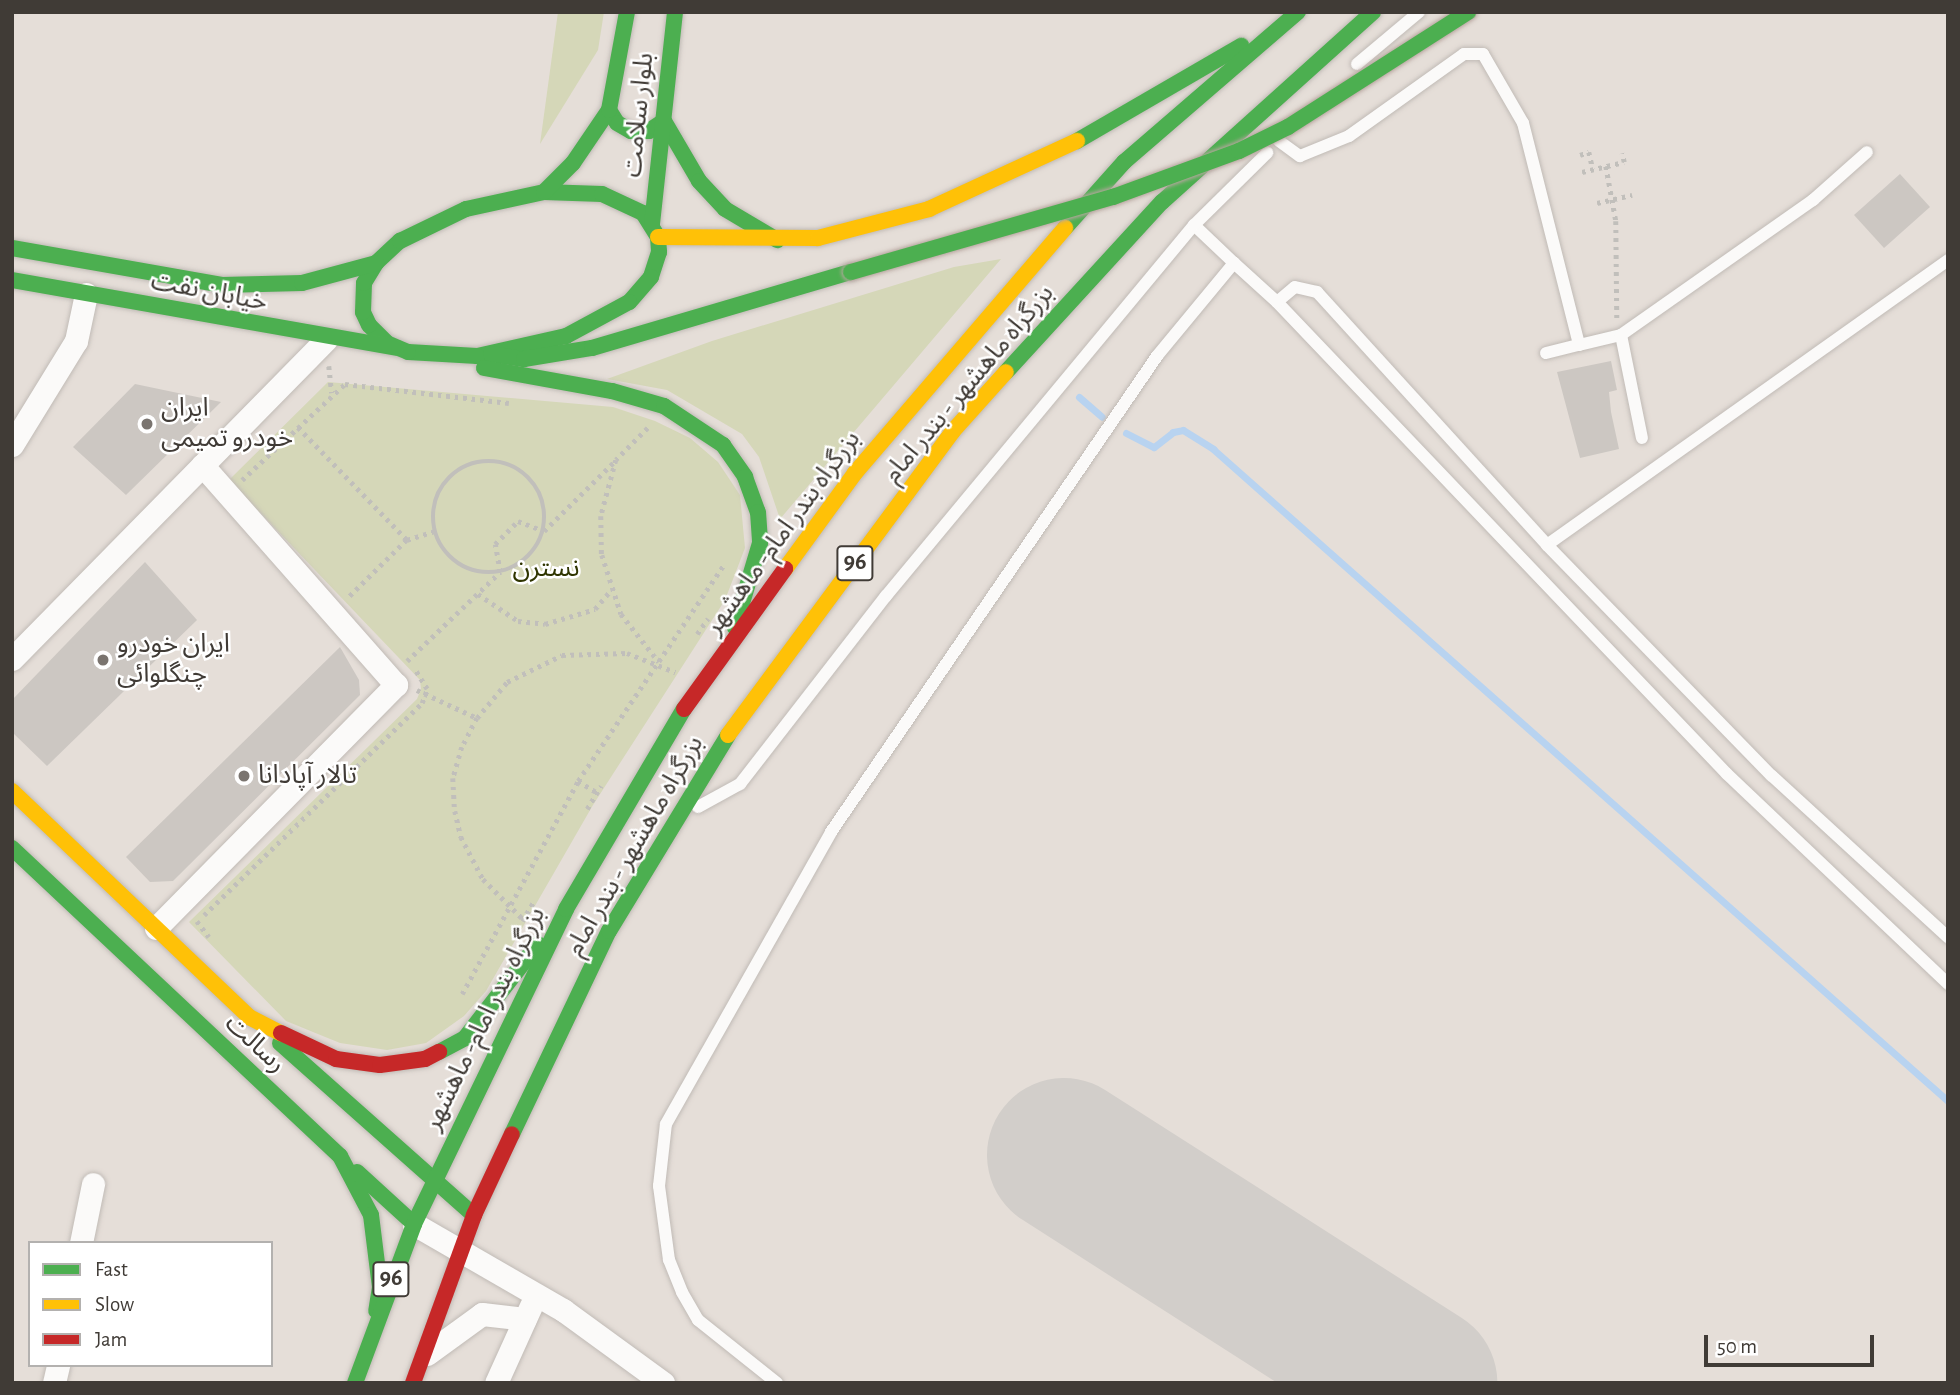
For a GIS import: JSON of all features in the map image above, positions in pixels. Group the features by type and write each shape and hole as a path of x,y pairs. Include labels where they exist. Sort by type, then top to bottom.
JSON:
{"main road":[{"name":"بلوار سلامت","path":"544,192 573,163 609,110 626,12"},
{"name":"بلوار سلامت","path":"492,354 566,336 621,308 651,276 675,12"},
{"name":"بزرگراه ماهشهر - بندر امام","path":"474,1215 609,931 676,819 732,728 953,431 1162,202 1373,12"},
{"path":"440,358 492,354 524,359 593,348 1113,197 1239,151 1289,127 1468,12"},
{"path":"397,348 377,336 363,312 364,284 376,263 400,241 442,218 492,201 544,192 613,197 633,205 655,230 776,240 818,238 881,224 1009,176 1099,130 1295,15"},
{"name":"بزرگراه بندر امام- ماهشهر","path":"436,1179 566,909 698,689 855,473 1124,162 1295,15"},
{"path":"609,110 617,122 631,131 649,131 664,121 699,181 725,209 776,240"},
{"name":"خیابان نفت","path":"12,248 222,285 265,287 302,283 376,263"},
{"path":"86,294 91,263"},
{"name":"خیابان نفت","path":"12,280 326,339 397,348 524,377 612,391 664,406 723,445 746,477 758,512 760,543 750,588 725,653"},
{"name":"رسالت","path":"12,791 249,1017 474,1215"},
{"name":"رسالت","path":"12,848 340,1156 371,1215 380,1287 374,1320"},
{"name":"رسالت","path":"249,1017 336,1059 380,1065 425,1059 465,1038 566,909"},
{"path":"340,1156 414,1224"},
{"name":"96","path":"355,1383 374,1320 436,1179"},
{"name":"96","path":"413,1383 474,1215"}],"street":[{"path":"12,445 76,341 86,294"},
{"path":"12,659 326,339"},
{"path":"156,928 396,685 202,465"},
{"path":"81,1241 93,1184"},
{"path":"414,1224 537,1294 663,1383"},
{"path":"496,1383 537,1294"},
{"path":"422,1359 482,1314 526,1319"}],"lane":[{"path":"1274,12 1295,15"},
{"path":"676,819 740,784 886,596 1194,225 1386,36 1419,12"},
{"path":"1279,141 1300,156 1349,136 1464,54 1483,54 1523,123 1578,345"},
{"path":"1546,353 1621,335 1813,200 1867,152"},
{"path":"1194,225 1277,302 1727,774 1948,984"},
{"path":"1547,545 1948,260"},
{"path":"776,1383 698,1320 682,1292 669,1259 659,1185 666,1124 831,832 1157,356 1234,263"},
{"path":"1277,302 1286,292 1303,286 1317,292 1547,545 1772,776 1948,937"},
{"path":"1621,335 1642,438"}],"path":[{"path":"1580,155 1592,152 1593,169"},
{"path":"1582,172 1624,162 1622,153"},
{"path":"1606,166 1613,199 1621,335"},
{"path":"1597,203 1632,195"},
{"path":"247,493 238,484 345,384 523,404"},
{"path":"638,423 660,430"},
{"path":"298,426 407,540"},
{"path":"408,662 500,572 529,558 544,531 650,426"},
{"path":"500,572 474,572 456,563 442,549 434,531 432,512 449,477 465,465 485,460 522,471 536,485 544,503 544,531"},
{"path":"616,460 601,516 602,555 611,591 621,614 659,662 698,689"},
{"path":"500,572 495,544 518,521 544,531"},
{"path":"348,599 407,540 434,531"},
{"path":"457,1002 578,781 725,562"},
{"path":"339,589 356,608"},
{"path":"478,594 518,621 545,624 595,609 611,591"},
{"path":"400,653 424,679 427,693"},
{"path":"544,936 508,907 472,861 455,811 453,778 462,747 477,718 507,682 562,655 627,653 659,662"},
{"path":"396,685 427,693 477,718"},
{"path":"214,942 195,923 427,693"}],"green space":[{"path":"558,12 604,12 598,50 540,144"},
{"path":"1001,259 780,519 759,457 742,434 667,390 607,379 712,341 954,267"},
{"name":"نسترن","path":"328,382 613,407 655,421 690,438 718,462 740,495 745,548 725,600 593,805 486,991 464,1016 426,1043 387,1050 340,1043 286,1021 189,922 417,699 421,689 420,680 229,480"}],"building":[{"path":"1900,174 1930,207 1884,248 1854,215"},
{"path":"1611,361 1617,390 1609,392 1619,449 1580,458 1557,372"},
{"name":"ایران خودرو تمیمی","path":"135,384 221,402 126,495 73,447"},
{"name":"ایران خودرو چنگلوائی","path":"145,562 197,620 47,766 12,732 12,700"},
{"name":"تالار آپادانا","path":"340,647 359,680 360,695 173,881 150,882 126,857"}],"waterway":[{"path":"1079,397 1102,417"},
{"path":"1126,433 1154,447 1173,432 1183,430 1213,449 1948,1101"}],"runway":[{"path":"1064,1155 1420,1383"}],"traffic: fast":[{"path":"544,192 573,163 609,110 627,12"},
{"path":"652,224 675,12"},
{"path":"1065,228 1124,162 1298,12"},
{"path":"1006,372 1162,202 1373,12"},
{"path":"851,272 1113,197 1239,151 1288,127 1468,12"},
{"path":"1077,141 1241,46"},
{"path":"609,110 617,123 631,131 649,131 664,121 699,181 725,209 777,240"},
{"path":"544,192 602,194 643,213 658,237 659,252 651,277 629,302 566,336 477,356 408,352 387,343 369,325 363,312 364,283 376,263 400,241 466,209 544,192"},
{"path":"12,248 222,285 302,283 376,263"},
{"path":"491,354 524,359 592,348 851,272"},
{"path":"12,280 396,348"},
{"path":"484,368 612,391 664,406 723,445 745,477 758,512 760,543 735,627"},
{"path":"355,1383 414,1224 566,909 684,709"},
{"path":"512,1134 609,931 728,735"},
{"path":"12,848 340,1156 371,1215 380,1287 376,1311"},
{"path":"439,1052 465,1038 538,944"},
{"path":"280,1043 474,1215"},
{"path":"357,1172 414,1224"}],"traffic: slow":[{"path":"658,237 818,238 929,209 1077,141"},
{"path":"785,569 855,473 1065,228"},
{"path":"728,735 953,431 1006,372"},
{"path":"12,791 249,1017 281,1033"}],"traffic: jam":[{"path":"684,709 785,569"},
{"path":"281,1033 336,1059 380,1065 425,1059 439,1052"},
{"path":"413,1383 474,1215 512,1134"}],"place":[{"name":"ایران خودرو تمیمی","path":"147,424"},
{"name":"ایران خودرو چنگلوائی","path":"103,660"},
{"name":"تالار آپادانا","path":"244,776"}]}
